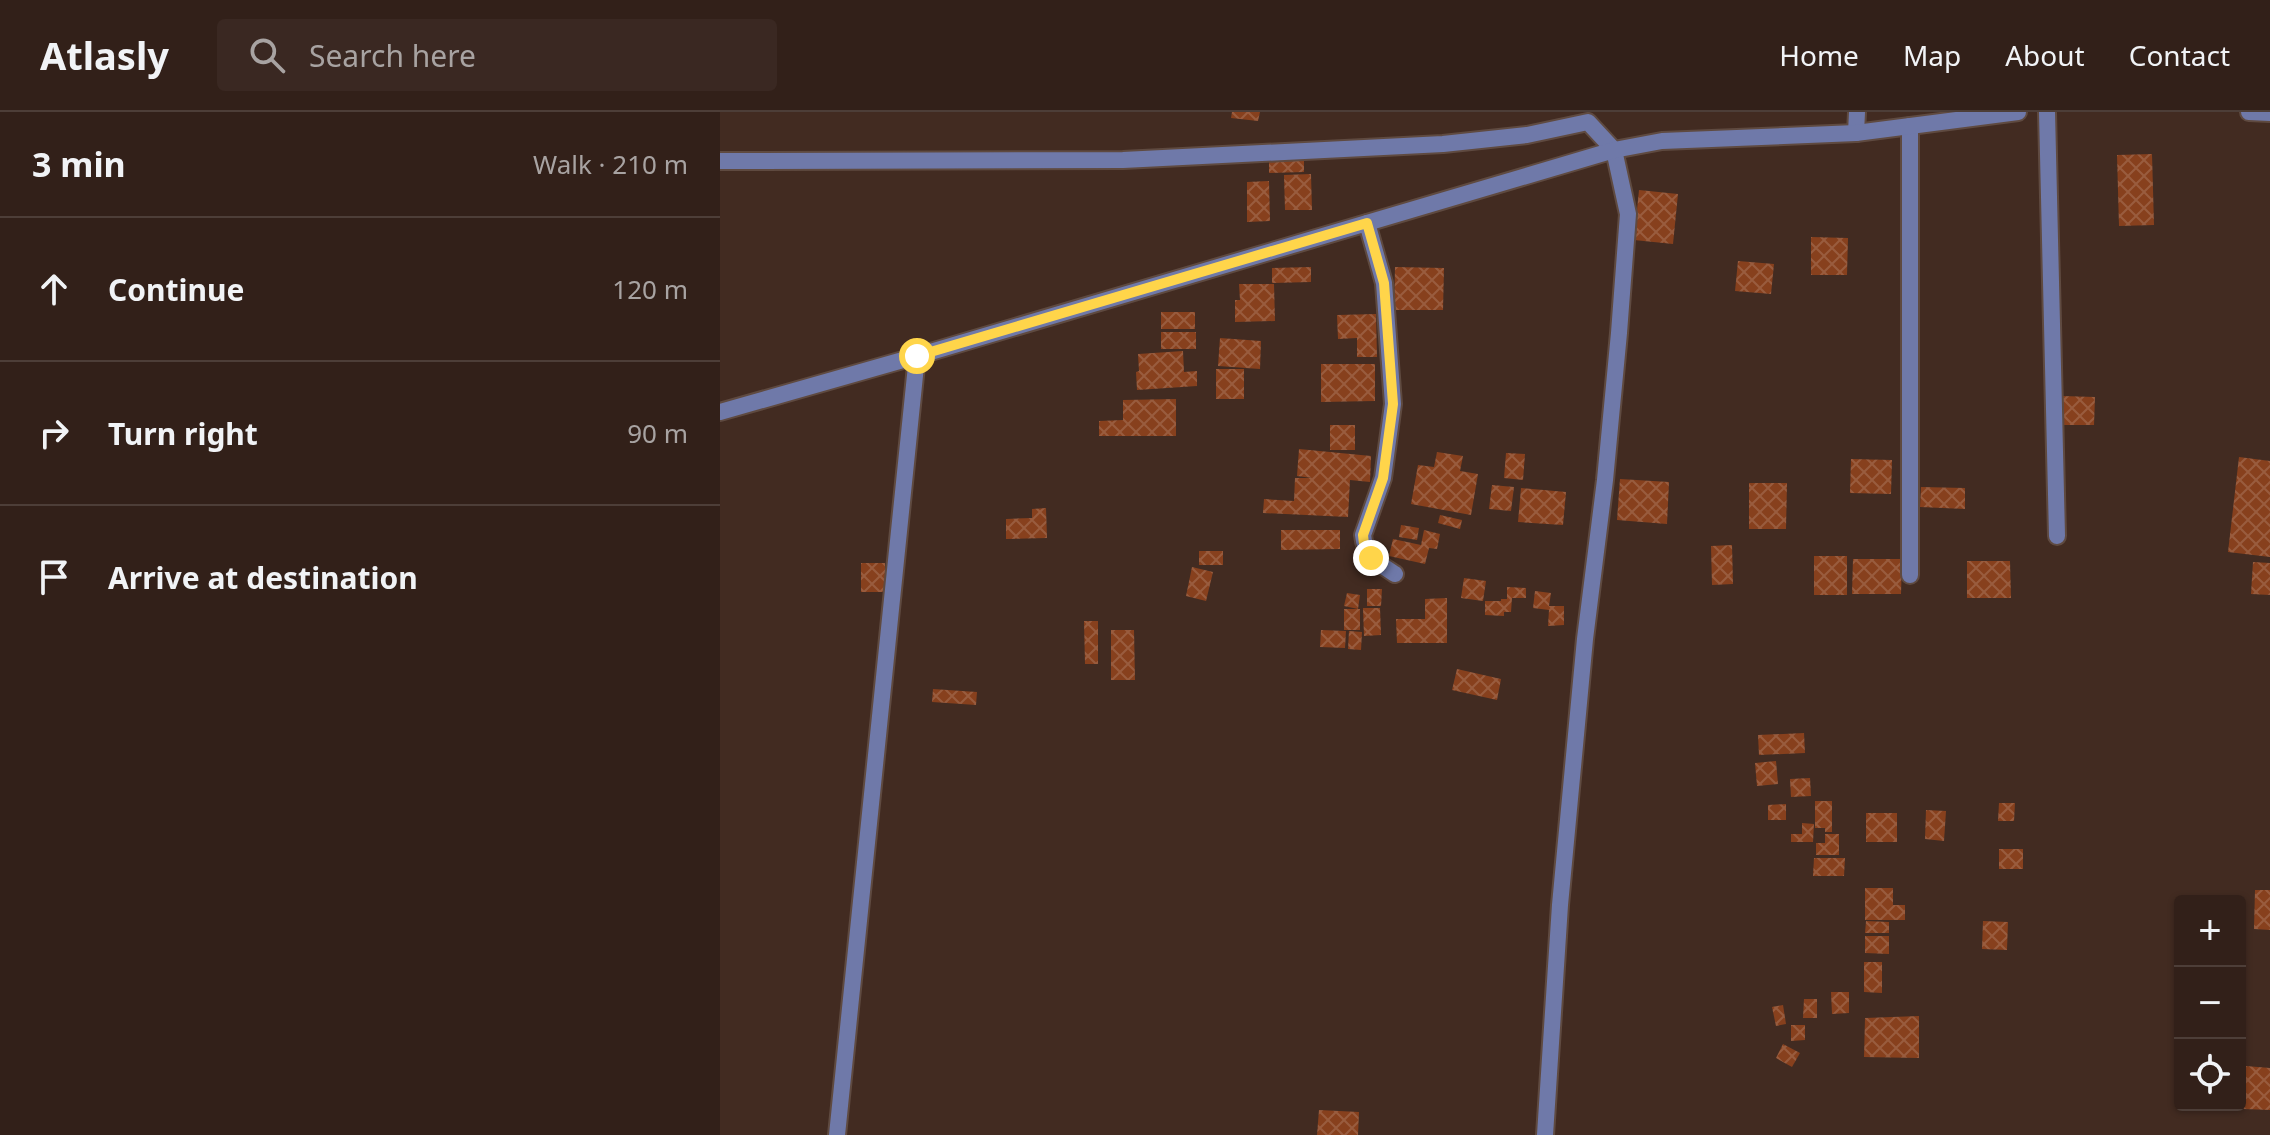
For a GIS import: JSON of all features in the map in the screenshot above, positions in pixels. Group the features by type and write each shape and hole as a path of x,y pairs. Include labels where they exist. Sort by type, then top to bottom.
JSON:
{"street":[{"path":"1856,133 1857,112"},
{"path":"720,412 1614,150 1662,141 1856,133 2018,112"},
{"path":"2047,112 2057,536"},
{"path":"2249,112 2270,113"},
{"path":"720,161 1123,160 1443,144 1527,135 1588,117 1614,150 1628,214 1605,480 1585,639 1563,874 1545,1135"},
{"path":"1910,126 1910,575"},
{"path":"1367,223 1384,283 1393,404 1383,478 1363,535 1371,558 1395,574"},
{"path":"837,1135 917,356"}],"building":[{"path":"1232,112 1260,112 1258,121 1231,118"},
{"path":"2152,154 2154,225 2119,226 2117,155"},
{"path":"1304,159 1304,172 1269,173 1269,160"},
{"path":"1311,174 1312,210 1285,210 1284,175"},
{"path":"1269,181 1270,221 1247,222 1247,182"},
{"path":"1639,190 1678,194 1673,244 1634,240"},
{"path":"1811,237 1848,238 1847,275 1811,275"},
{"path":"1738,261 1774,264 1771,294 1735,291"},
{"path":"1311,267 1311,282 1272,283 1272,268"},
{"path":"1395,267 1444,268 1443,310 1394,310"},
{"path":"1239,284 1274,284 1275,321 1235,322 1235,300 1240,300"},
{"path":"1161,312 1195,312 1195,329 1161,329"},
{"path":"1376,314 1377,357 1357,357 1357,338 1338,339 1337,315"},
{"path":"1161,332 1196,332 1196,349 1161,349"},
{"path":"1220,338 1261,341 1260,369 1218,366"},
{"path":"1183,351 1184,372 1197,371 1197,386 1137,390 1138,354"},
{"path":"1321,364 1375,364 1375,401 1321,402"},
{"path":"1216,369 1244,369 1244,399 1216,399"},
{"path":"2062,396 2095,397 2094,425 2061,425"},
{"path":"1176,399 1176,436 1099,436 1099,421 1123,420 1123,400"},
{"path":"1330,425 1355,425 1355,450 1330,450"},
{"path":"1299,449 1371,456 1370,482 1350,480 1348,517 1263,513 1264,499 1294,501 1295,478 1312,478 1297,476"},
{"path":"1437,452 1463,456 1460,471 1478,474 1471,515 1411,504 1418,465 1434,467"},
{"path":"1506,453 1525,454 1523,480 1504,478"},
{"path":"2239,457 2270,461 2270,557 2228,552"},
{"path":"1851,459 1892,460 1891,494 1850,493"},
{"path":"1620,479 1669,482 1667,524 1617,520"},
{"path":"1749,483 1787,483 1786,529 1749,529"},
{"path":"1492,485 1514,487 1511,511 1489,509"},
{"path":"1921,487 1965,488 1965,509 1920,507"},
{"path":"1521,488 1566,492 1563,525 1518,522"},
{"path":"1046,508 1047,538 1006,539 1006,519 1032,518 1032,509"},
{"path":"1440,515 1462,520 1460,529 1438,523"},
{"path":"1401,525 1419,528 1417,540 1399,537"},
{"path":"1281,530 1340,530 1340,549 1281,550"},
{"path":"1424,530 1440,534 1437,549 1429,548 1425,564 1389,556 1393,539 1421,545"},
{"path":"1732,545 1733,584 1712,585 1711,546"},
{"path":"1199,551 1223,551 1223,565 1199,565"},
{"path":"1814,556 1847,556 1847,595 1814,595"},
{"path":"1853,559 1902,559 1901,594 1852,594"},
{"path":"1967,561 2010,561 2011,598 1967,598"},
{"path":"2253,562 2270,563 2270,595 2251,594"},
{"path":"861,563 885,563 885,592 861,592"},
{"path":"1192,567 1213,572 1206,601 1186,596"},
{"path":"1464,578 1486,581 1483,601 1461,598"},
{"path":"1507,587 1526,588 1526,598 1512,598 1511,612 1504,612 1504,616 1485,615 1485,601 1507,599"},
{"path":"1367,589 1382,589 1381,606 1367,606"},
{"path":"1535,591 1551,593 1549,606 1564,606 1564,625 1548,626 1549,610 1533,608"},
{"path":"1347,593 1360,595 1358,609 1344,606"},
{"path":"1447,598 1447,643 1397,643 1396,619 1425,619 1425,599"},
{"path":"1363,608 1380,608 1381,635 1364,636"},
{"path":"1344,609 1360,609 1360,630 1344,630"},
{"path":"1084,621 1098,621 1098,664 1085,664"},
{"path":"1111,630 1134,630 1135,680 1111,680"},
{"path":"1321,630 1346,631 1345,648 1320,647"},
{"path":"1349,631 1362,632 1361,650 1348,649"},
{"path":"1457,669 1501,679 1497,700 1452,690"},
{"path":"933,689 977,692 976,705 932,702"},
{"path":"1804,733 1805,753 1759,755 1758,735"},
{"path":"1776,761 1778,784 1757,786 1755,763"},
{"path":"1810,778 1811,796 1791,797 1790,779"},
{"path":"1815,801 1832,801 1832,832 1815,828"},
{"path":"1999,803 2015,803 2014,821 1998,821"},
{"path":"1786,804 1786,820 1768,820 1768,805"},
{"path":"1926,810 1946,811 1944,841 1925,839"},
{"path":"1866,813 1897,813 1897,842 1866,842"},
{"path":"1802,823 1814,824 1813,842 1791,842 1791,834 1802,834"},
{"path":"1825,834 1839,834 1839,855 1816,855 1816,843 1825,843"},
{"path":"1999,849 2023,849 2023,869 1999,869"},
{"path":"1814,858 1845,858 1844,876 1813,876"},
{"path":"1865,888 1893,888 1893,905 1905,905 1905,920 1865,920"},
{"path":"2255,890 2270,890 2270,930 2254,929"},
{"path":"1866,921 1889,922 1889,933 1865,933"},
{"path":"1983,921 2008,922 2007,950 1982,949"},
{"path":"1865,936 1889,936 1889,954 1865,953"},
{"path":"1864,962 1882,962 1882,993 1864,992"},
{"path":"1831,992 1849,992 1849,1013 1832,1014"},
{"path":"1804,999 1817,999 1817,1018 1803,1018"},
{"path":"1783,1005 1786,1024 1776,1026 1772,1007"},
{"path":"1919,1016 1919,1058 1864,1057 1865,1018"},
{"path":"1791,1025 1805,1025 1805,1040 1791,1041"},
{"path":"1783,1044 1800,1053 1792,1067 1776,1058"},
{"path":"2246,1066 2270,1068 2270,1110 2246,1109"},
{"path":"1319,1110 1359,1112 1358,1135 1317,1135"}],"route":[{"path":"917,356 1367,223 1384,283 1393,404 1383,478 1363,535 1371,558"}]}
